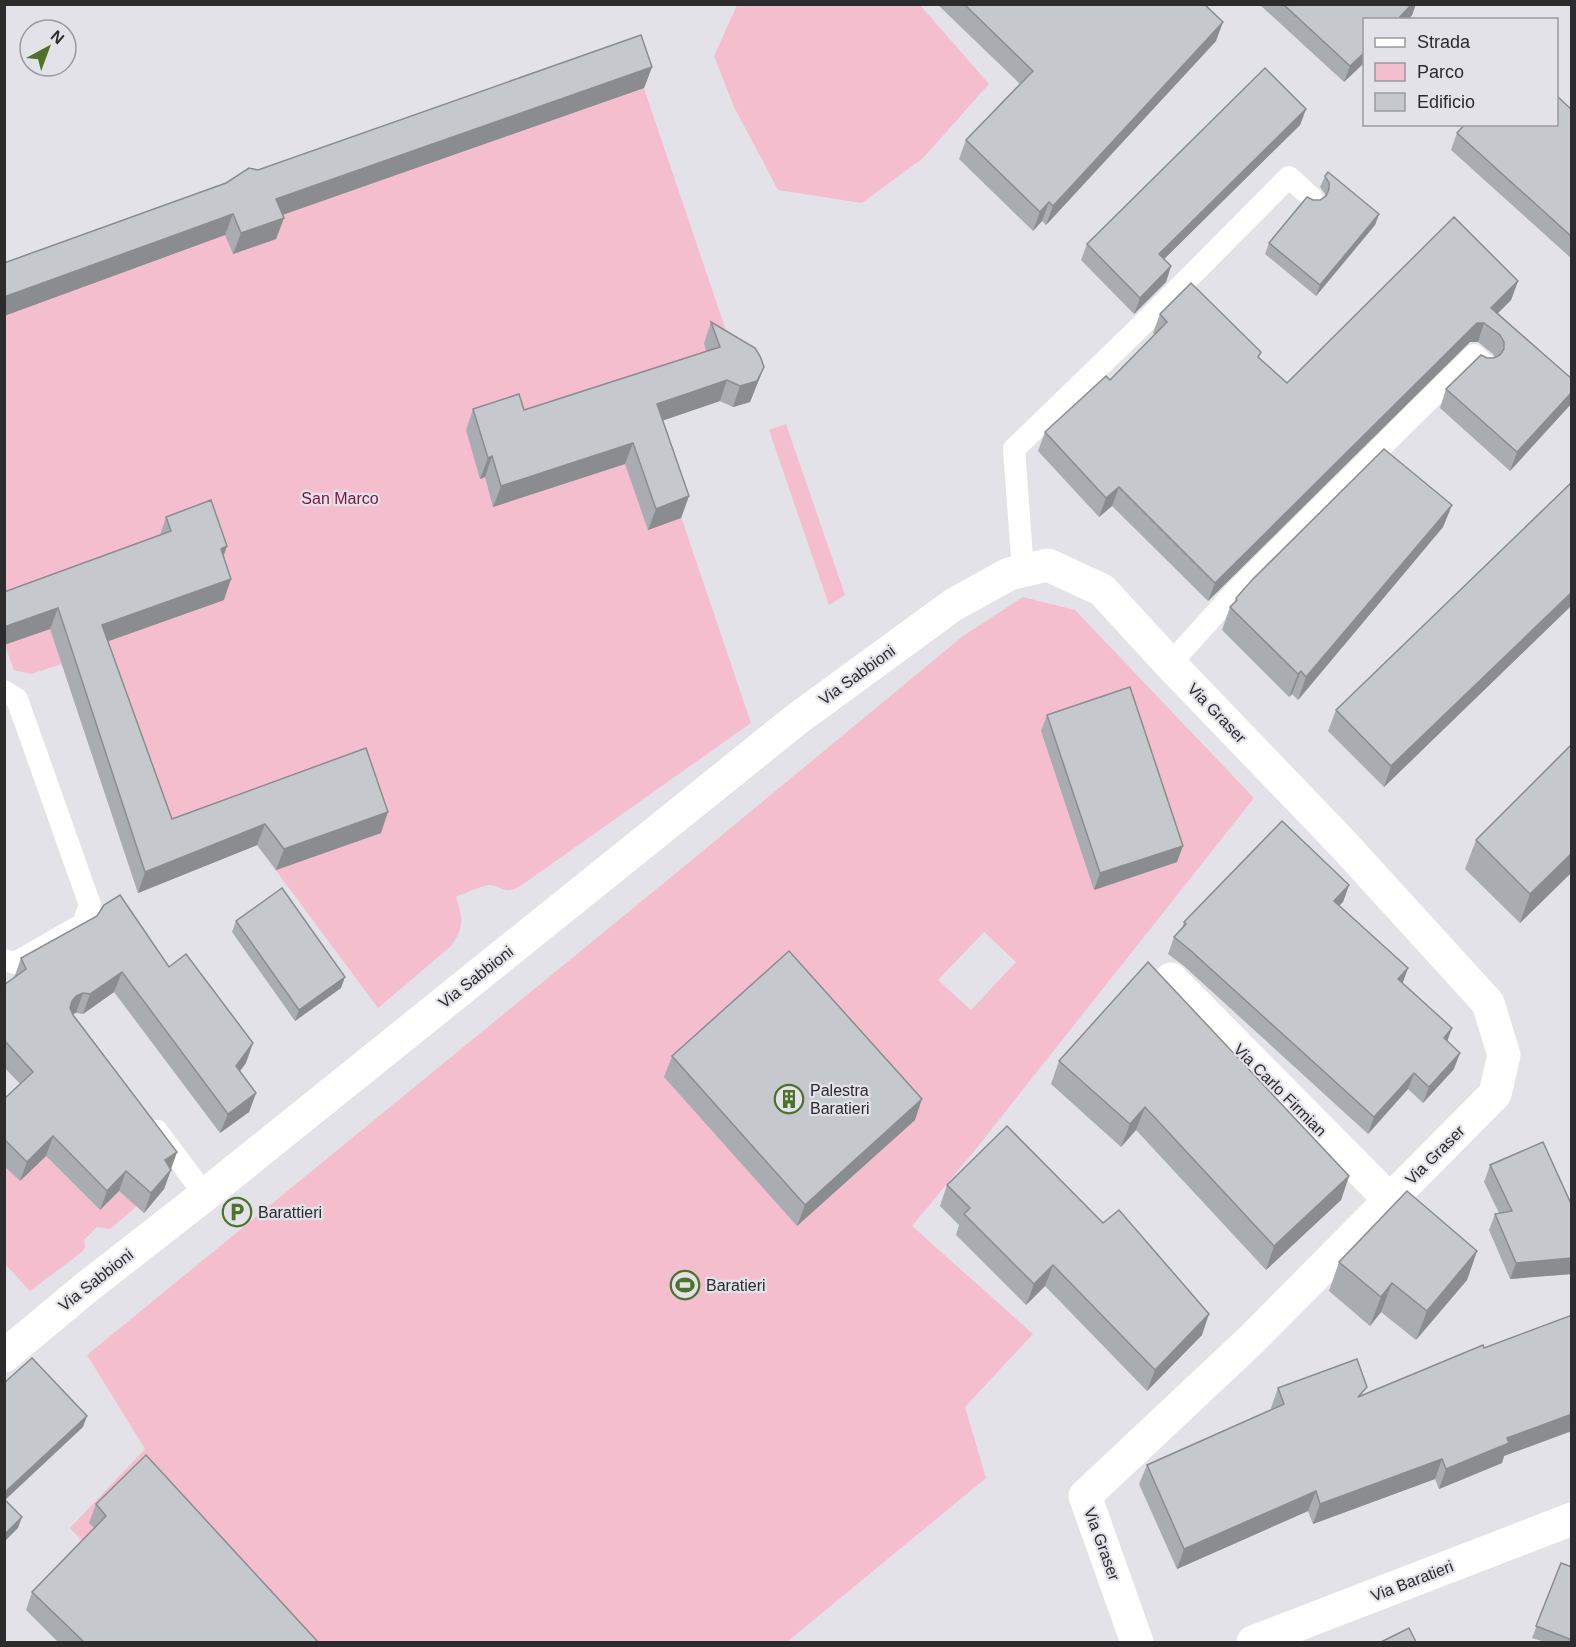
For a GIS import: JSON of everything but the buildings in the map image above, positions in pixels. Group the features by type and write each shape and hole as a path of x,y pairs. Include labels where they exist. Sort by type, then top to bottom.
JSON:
{"street":[{"name":"Via Graser","path":"953,605 1009,574 1047,565 1102,590 1343,844 1488,1003 1504,1055 1495,1094 1251,1340 1085,1496 1137,1642"},
{"name":"Via Sabbioni","path":"4,1356 18,1342 205,1195 797,719 953,605"},
{"name":"Via Carlo Firmian","path":"1171,979 1389,1200"},
{"name":"Via Baratieri","path":"1253,1642 1572,1519"}],"lane":[{"path":"1023,571 1014,449 1064,414 1143,324 1289,177 1312,198"},
{"path":"1170,664 1240,599 1474,356 1484,364"},
{"path":"4,691 17,699 90,905 83,924 15,963 4,960"},
{"path":"141,1111 205,1195"}],"green space":[{"path":"737,5 920,5 989,84 923,158 862,203 778,190 734,107 714,56"},
{"name":"San Marco","path":"633,56 737,363 751,376 755,384 750,402 733,407 719,401 650,425 751,723 519,887 507,890 487,885 456,897 461,923 458,934 450,947 378,1008 257,845 138,893 62,664 31,674 14,670 5,646 5,282"},
{"path":"786,424 845,595 829,605 769,430"},
{"path":"1023,597 1075,610 1254,798 912,1226 1033,1334 965,1407 986,1478 787,1642 175,1642 70,1528 145,1449 87,1355 963,636","holes":["984,932 1016,962 971,1010 938,980"]},
{"path":"46,1156 100,1210 119,1191 137,1206 110,1229 97,1227 84,1240 85,1247 82,1252 30,1291 5,1264 4,1166 20,1181"}],"place":[{"name":"Palestra Baratieri","path":"789,1099"},
{"name":"Barattieri","path":"237,1212"},
{"name":"Baratieri","path":"685,1285"}]}
